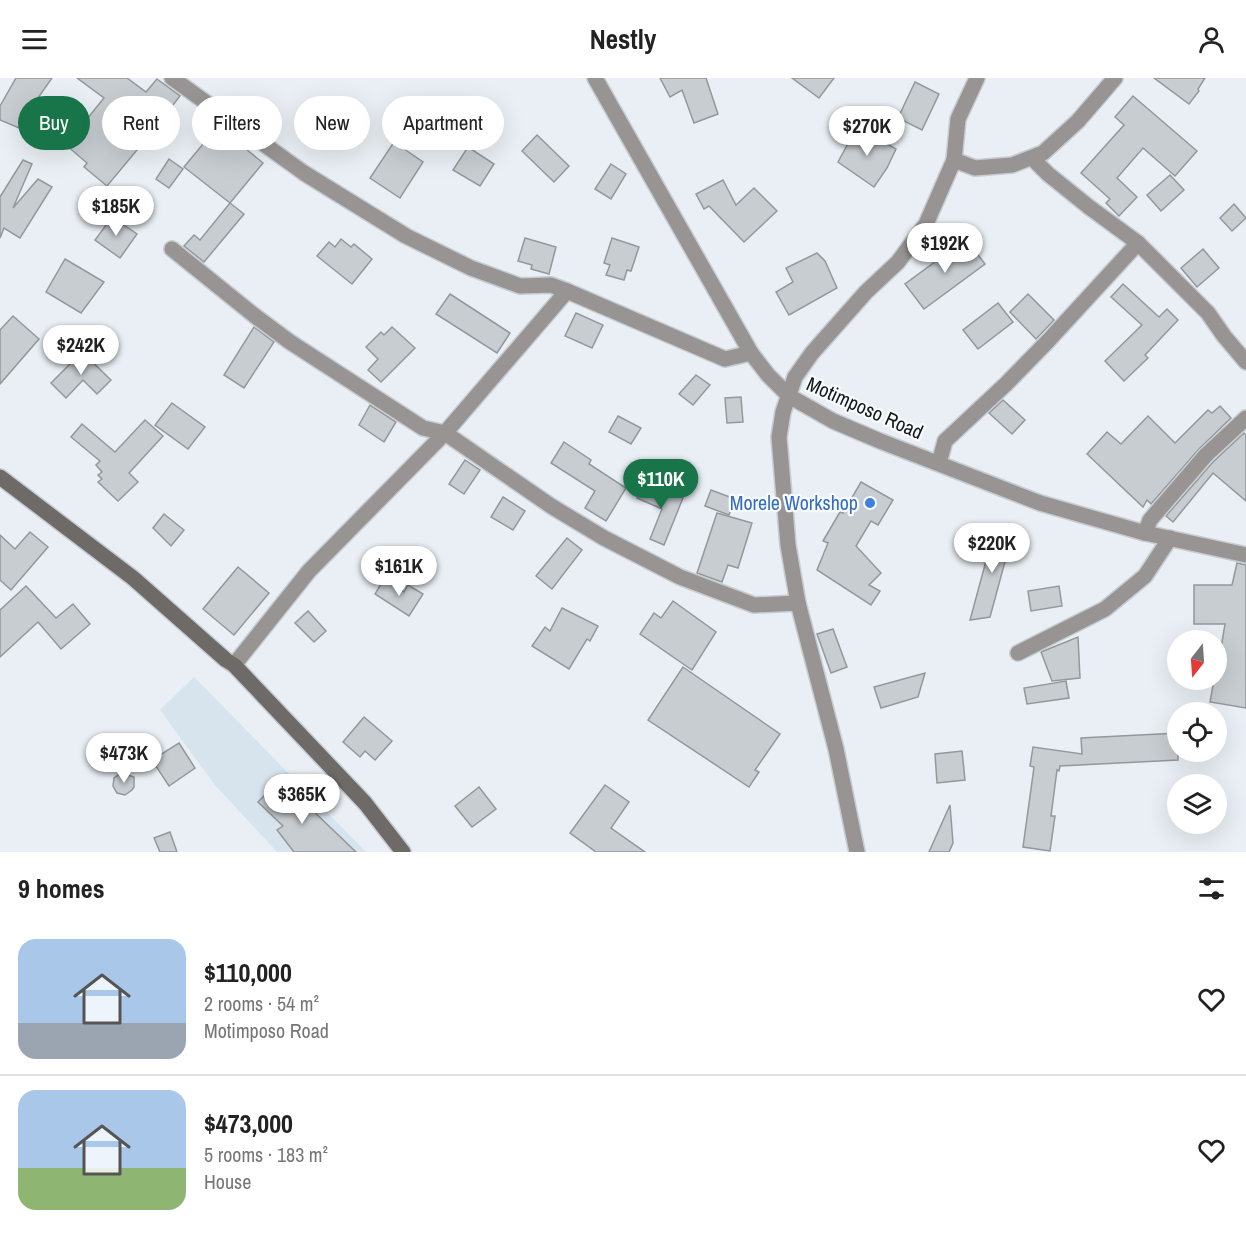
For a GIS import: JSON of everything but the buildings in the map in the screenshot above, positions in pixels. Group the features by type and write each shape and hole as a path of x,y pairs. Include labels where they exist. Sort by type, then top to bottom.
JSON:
{"main road":[{"path":"0,477 133,578 234,666 365,803 403,852"}],"street":[{"path":"172,78 304,173 406,236 471,268 520,286 551,285 725,359 751,354"},
{"name":"Motimposo Road","path":"595,78 751,354 789,396 834,421 880,441 1040,503 1145,532 1246,555"},
{"path":"857,852 836,748 798,603 788,545 779,438 783,412 795,376 812,353 866,292 898,262 926,224 954,160 958,119 977,78"},
{"path":"954,160 975,168 1012,165 1043,153 1078,122 1115,78"},
{"path":"1032,158 1072,194 1138,243 1208,314 1246,362"},
{"path":"939,463 945,441 1048,341 1138,243"},
{"path":"172,249 255,316 298,347 423,428 444,433 551,506 604,538 680,577 754,605 798,603"},
{"path":"234,666 309,571 444,433 567,291"},
{"path":"1145,532 1150,520 1206,455 1246,418"},
{"path":"1018,653 1105,609 1146,576 1170,538"}],"shaded area":[{"path":"194,677 366,852 277,852 214,784 160,710"}],"place":[{"name":"Morele Workshop","path":"870,503"}]}
